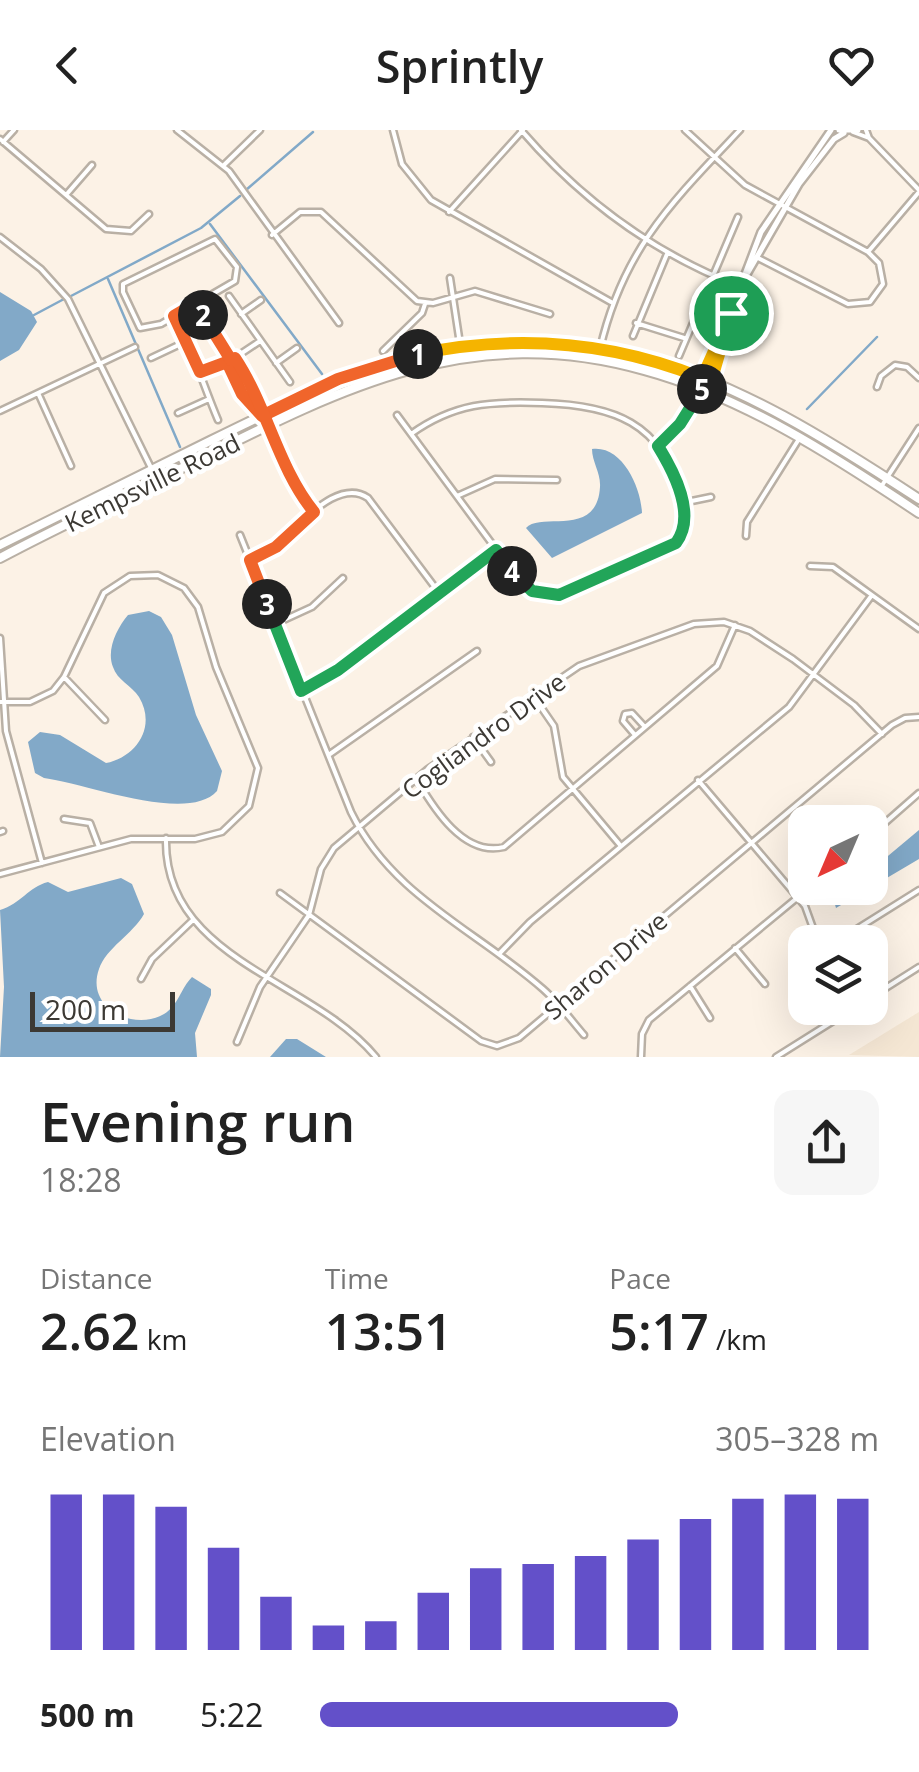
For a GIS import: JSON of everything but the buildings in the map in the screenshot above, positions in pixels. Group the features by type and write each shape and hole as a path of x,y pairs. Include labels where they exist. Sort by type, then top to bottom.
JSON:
{"main road":[{"name":"Kempsville Road","path":"0,546 372,366 462,346 538,342 600,348 706,380 919,499"},
{"name":"Kempsville Road","path":"0,558 366,380 462,357 575,356 645,370 701,390 799,439 919,512"}],"street":[{"path":"14,130 2,140 114,232 131,231 149,214"},
{"path":"177,130 223,166 339,323"},
{"path":"223,166 260,130"},
{"path":"393,130 410,177 449,212 611,302"},
{"path":"449,212 522,130 591,200 643,239 710,275 742,284"},
{"path":"685,130 745,185 868,252 880,263 883,284 876,297 855,305 757,258"},
{"path":"600,348 611,302 643,239 740,130"},
{"path":"742,284 781,205 831,130"},
{"path":"866,130 869,138"},
{"path":"658,446 680,424 706,380 761,232 842,131 855,131 869,138 919,191 868,252"},
{"path":"66,195 92,166"},
{"path":"272,235 300,212 322,212 412,298 425,304 476,291 550,314"},
{"path":"680,356 710,275 738,218"},
{"path":"0,237 59,287 157,480"},
{"path":"215,240 238,274 235,281 196,303 152,328 140,328 122,292 123,284 215,240"},
{"path":"632,336 668,254"},
{"path":"450,278 456,295 462,357"},
{"path":"228,296 290,382"},
{"path":"241,314 261,300"},
{"path":"196,303 263,406 262,416"},
{"path":"383,351 422,313 425,304"},
{"path":"174,316 188,341 218,420"},
{"path":"636,323 686,338"},
{"path":"150,358 188,341"},
{"path":"198,372 231,360 260,341"},
{"path":"0,411 134,346"},
{"path":"276,363 297,348"},
{"path":"231,360 242,394 270,424 295,484 314,512"},
{"path":"877,387 881,376 895,365 907,367 919,378"},
{"path":"38,393 71,466"},
{"path":"178,412 209,399"},
{"path":"397,415 526,588 540,594 559,595 676,543 685,526 670,465 658,446 624,417 567,404 467,404 412,434"},
{"path":"881,488 919,428"},
{"path":"746,536 748,522 799,439"},
{"path":"457,496 490,480 556,480"},
{"path":"250,560 276,547 340,492 365,495 440,594"},
{"path":"682,503 711,497"},
{"path":"240,534 358,826 401,882 558,1005 584,1036"},
{"path":"301,691 338,670 496,550"},
{"path":"810,566 833,567 919,630"},
{"path":"0,874 131,839 204,838 228,829 247,810 257,780 254,750 223,685 191,595 173,581 152,574 130,576 112,586 94,610 64,677 42,698 2,702"},
{"path":"275,624 312,607 343,578"},
{"path":"498,955 530,922 620,845 785,710 872,596"},
{"name":"Cogliandro Drive","path":"237,1042 266,978 310,915 328,858 358,826 473,736 579,666 687,626 716,621 735,624"},
{"path":"417,780 453,828 471,843 491,849 510,843 717,666 735,624 814,675 854,705 882,734"},
{"path":"0,638 2,702 8,740 42,863"},
{"path":"330,754 477,651"},
{"path":"64,677 104,720"},
{"path":"532,694 554,726 557,763 573,790 620,845"},
{"path":"635,735 623,721 626,714 632,713 644,726"},
{"name":"Sharon Drive","path":"280,893 488,1044 514,1041 882,734 905,718 919,717"},
{"path":"473,736 491,762"},
{"path":"698,780 788,887"},
{"path":"888,820 919,793"},
{"path":"64,820 90,823 99,847"},
{"path":"166,838 168,875 194,919 230,954 340,1023 376,1057"},
{"path":"863,925 919,890"},
{"path":"641,1057 646,1024 788,905"},
{"path":"141,979 152,959 194,919"},
{"path":"736,948 764,984"},
{"path":"888,987 919,967"},
{"path":"690,986 710,1018"},
{"path":"776,1057 822,1025"}],"shaded area":[{"path":"919,1012 919,1057 849,1055"}],"water":[{"path":"0,292 31,311 37,322 19,350 0,361"},
{"path":"592,449 603,450 621,461 634,480 642,513 552,558 526,528 533,523 568,521 589,513 597,503 600,487"},
{"path":"149,611 161,617 172,635 196,715 222,771 217,791 203,800 184,804 160,803 35,773 28,742 40,732 60,735 106,763 126,754 140,739 146,719 144,708 136,693 115,672 111,654 128,615"},
{"path":"919,830 919,859 888,877 888,856"},
{"path":"121,878 132,884 144,914 102,961 97,983 99,995 115,1013 139,1020 169,1011 192,977 211,989 195,1033 197,1057 0,1057 4,987 0,910 48,882 68,892"},
{"path":"286,1039 297,1039 326,1057 270,1057"}],"waterway":[{"path":"246,190 313,132"},
{"path":"71,296 201,228 240,196"},
{"path":"210,224 322,374"},
{"path":"108,279 180,447"},
{"path":"34,315 64,299"},
{"path":"807,409 877,337"}],"route":[{"path":"731,313 702,378 600,348 538,342 476,344 372,366 262,416 242,394 227,362 200,372 174,316 196,303 231,360 235,358 250,380 263,406 262,416 270,424 295,484 314,512 276,547 250,560 301,691 338,670 496,550 521,583 550,596 676,543 686,521 670,465 658,446 680,424 710,382 731,313"}]}
